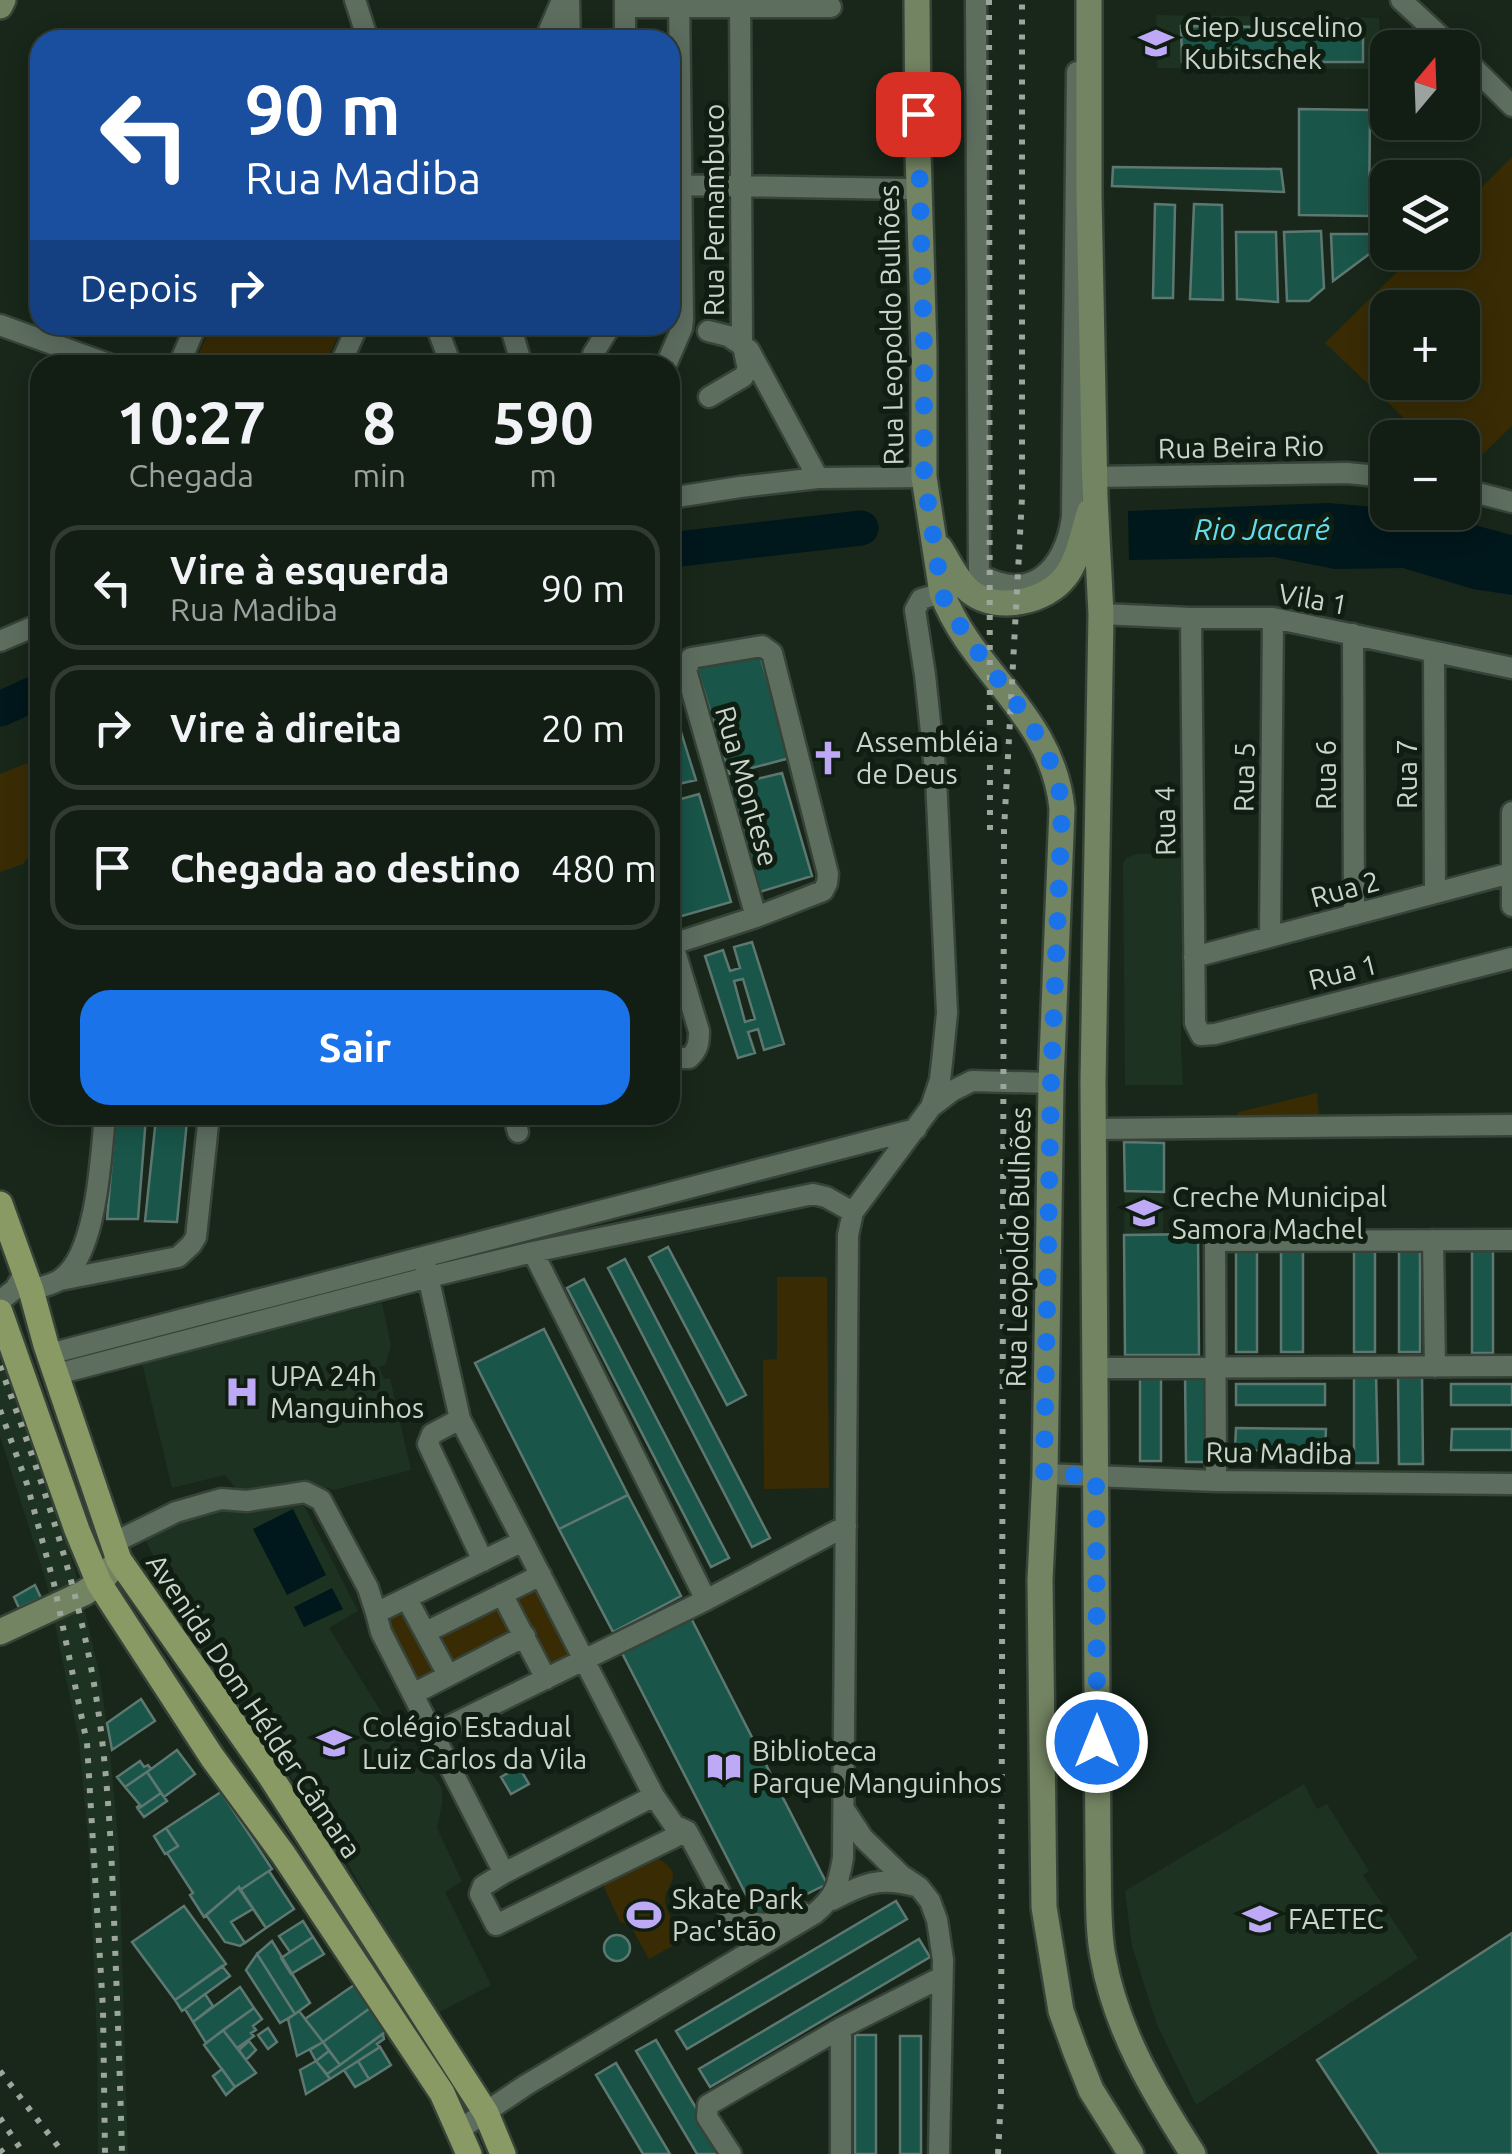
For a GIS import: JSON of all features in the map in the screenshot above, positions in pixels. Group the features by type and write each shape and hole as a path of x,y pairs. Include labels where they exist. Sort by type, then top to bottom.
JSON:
{"main road":[{"name":"Rua Leopoldo Bulhões","path":"918,0 924,477 942,593 947,608 977,654 1025,714 1060,787 1040,1580 1044,1907 1061,2011 1074,2050 1091,2090 1131,2154"},
{"path":"1089,0 1089,194 1101,614 1093,1082 1102,1956 1122,2025 1154,2093 1193,2154"},
{"path":"935,540 965,588 975,596 1010,603 1034,598 1050,592 1066,577 1095,487"},
{"name":"Avenida Dom Hélder Câmara","path":"0,1204 116,1552 270,1776 486,2113 504,2154"},
{"path":"0,1312 99,1583 212,1757 283,1854 442,2093 469,2154"},
{"path":"0,1632 99,1583 116,1552"}],"street":[{"path":"355,0 365,30"},
{"path":"550,30 566,0"},
{"path":"566,0 569,30"},
{"path":"976,0 979,574 1019,586 1047,574 1058,562 1072,517 1076,0"},
{"path":"1401,0 1434,30"},
{"path":"625,30 626,3 831,8"},
{"path":"679,4 679,30"},
{"name":"Rua Pernambuco","path":"709,397 744,377 748,370 742,341 740,4"},
{"path":"1480,74 1512,106"},
{"path":"680,185 907,189"},
{"path":"680,261 680,333"},
{"path":"0,325 82,355"},
{"path":"708,331 728,336 749,350 818,478"},
{"path":"593,354 605,335"},
{"name":"Rua Beira Rio","path":"1095,487 1346,473 1370,475"},
{"path":"680,496 818,478 924,477"},
{"path":"1480,494 1512,502"},
{"path":"426,1267 460,1420 654,1796 674,1825 687,1830 735,1921 765,1924 827,1903 838,1883 843,1858 848,1246 852,1212 931,1107 940,1080 946,1013 936,779 915,610 920,599 942,593"},
{"name":"Vila 1","path":"1101,614 1273,618 1512,668"},
{"name":"Rua 4","path":"1190,618 1195,1022"},
{"name":"Rua 5","path":"1270,937 1273,618"},
{"path":"0,641 30,628"},
{"name":"Rua 6","path":"1353,634 1354,915"},
{"name":"Rua Montese","path":"762,646 772,653 828,882 823,891 756,917 686,670 691,658 762,646"},
{"name":"Rua 7","path":"1434,654 1435,894"},
{"path":"1512,812 1512,906"},
{"name":"Rua 2","path":"1194,957 1511,874"},
{"path":"680,938 756,917"},
{"name":"Rua 1","path":"1195,1022 1202,1035 1215,1034 1512,958"},
{"path":"680,969 699,1030 695,1052 689,1058 680,1058"},
{"path":"931,1107 972,1081 1051,1083"},
{"path":"60,1280 82,1249 96,1201 104,1125"},
{"path":"0,1301 28,1281 60,1280 178,1256 196,1237 214,1125"},
{"path":"1095,1128 1512,1125"},
{"path":"53,1364 426,1267 916,1130"},
{"path":"426,1267 533,1252 813,1194 852,1212"},
{"path":"1216,1480 1215,1240 1512,1240"},
{"path":"1433,1240 1435,1367"},
{"path":"533,1252 706,1600"},
{"path":"1096,1368 1512,1366"},
{"path":"460,1420 432,1434 429,1451 483,1560"},
{"name":"Rua Madiba","path":"1044,1474 1512,1484"},
{"path":"116,1552 176,1512 220,1500 246,1502 304,1492 316,1495 368,1588 381,1632 504,1874"},
{"path":"432,1734 706,1600 846,1526"},
{"path":"376,1613 523,1541"},
{"path":"426,1632 540,1575"},
{"path":"502,1594 546,1679"},
{"path":"407,1599 448,1675"},
{"path":"413,1694 525,1636"},
{"path":"654,1796 483,1886 480,1894 496,1924 687,1830"},
{"path":"843,1808 863,1838 919,1887 938,1920 942,1977 939,2154"},
{"path":"459,2130 526,2085 752,1953 827,1903 863,1884 879,1881 919,1887"},
{"path":"731,2154 707,2117 708,2105 841,2028 942,1977"},
{"path":"841,2028 841,2154"}],"shaded area":[{"path":"1156,15 1379,18 1380,30 1370,30 1370,69 1157,68"},
{"path":"1512,157 1512,426 1480,457 1480,420 1406,420 1385,400 1480,400 1480,290 1379,290 1399,270 1480,270 1480,189"},
{"path":"1370,298 1370,386 1325,343"},
{"path":"207,335 339,335 329,355 198,355"},
{"path":"30,762 30,855 23,864 0,872 0,774"},
{"path":"1136,854 1173,854 1182,862 1183,1085 1125,1085 1123,864"},
{"path":"1317,1093 1319,1115 1234,1118 1239,1112"},
{"name":"Creche Municipal Samora Machel","path":"1125,1191 1164,1192 1163,1235 1124,1235"},
{"path":"777,1277 827,1277 829,1488 764,1489 763,1360 777,1359"},
{"name":"UPA 24h Manguinhos","path":"382,1303 391,1346 385,1365 379,1367 384,1379 390,1378 411,1470 334,1490 302,1481 241,1495 225,1475 172,1488 142,1363"},
{"path":"0,1335 47,1475 100,1676 119,1847 128,2154 98,2154 89,1849 79,1741 46,1581 0,1436"},
{"name":"Colégio Estadual Luiz Carlos da Vila","path":"300,1498 358,1611 329,1628 382,1713 383,1722 407,1763 434,1776 442,1788 437,1828 462,1881 445,1892 491,1985 436,2014 338,1847 304,1800 258,1717 248,1721 213,1647 200,1651 143,1535 225,1504 237,1513"},
{"path":"535,1582 568,1650 567,1658 549,1669 510,1593"},
{"path":"500,1602 516,1632 453,1666 435,1635"},
{"path":"407,1607 443,1674 419,1687 387,1623"},
{"name":"FAETEC","path":"1304,1784 1317,1809 1327,1804 1369,1871 1363,1875 1418,1958 1196,2105 1157,2025 1132,1946 1125,1891"},
{"name":"Skate Park Pac'stão","path":"659,1859 672,1870 666,1906 685,1939 649,1959 630,1925 620,1922 603,1885"}],"water":[{"name":"Rio Jacaré","path":"1329,503 1370,507 1370,530 1480,530 1480,527 1512,535 1512,595 1473,589 1403,568 1335,569 1274,557 1129,560 1128,511"},
{"path":"293,1509 326,1575 287,1595 253,1529"},
{"path":"332,1588 343,1609 304,1627 294,1607"}],"building":[{"path":"1181,26 1363,28 1363,62 1182,62"},
{"path":"1299,109 1370,110 1369,216 1299,215"},
{"path":"1113,167 1281,169 1284,192 1112,186"},
{"path":"1155,204 1175,205 1173,298 1153,298"},
{"path":"1194,204 1222,205 1223,300 1190,299"},
{"path":"1321,231 1324,288 1309,301 1287,301 1284,232"},
{"path":"1236,232 1276,232 1278,302 1237,299"},
{"path":"1331,234 1370,234 1370,253 1333,281"},
{"path":"760,655 790,758 729,774 697,668"},
{"path":"680,729 696,780 680,784"},
{"path":"782,773 812,876 753,894 722,787"},
{"path":"699,794 731,902 680,917 680,799"},
{"path":"752,942 784,1044 764,1050 758,1029 748,1032 755,1053 738,1058 705,956 723,950 730,971 740,968 734,947","holes":["743,979 755,1019 745,1022 734,981"]},
{"path":"115,1125 145,1125 138,1219 107,1219"},
{"path":"155,1125 187,1125 177,1222 145,1221"},
{"path":"1124,1142 1164,1143 1164,1192 1125,1191"},
{"path":"1198,1234 1199,1355 1125,1355 1124,1235"},
{"path":"1236,1243 1257,1243 1257,1352 1236,1352"},
{"path":"1354,1243 1375,1244 1375,1352 1354,1352"},
{"path":"1472,1243 1493,1243 1493,1353 1472,1353"},
{"path":"1281,1244 1303,1244 1303,1352 1281,1352"},
{"path":"1399,1244 1420,1244 1420,1352 1399,1352"},
{"path":"668,1247 746,1395 727,1405 649,1257"},
{"path":"625,1259 770,1538 752,1547 608,1268"},
{"path":"584,1279 729,1558 711,1567 567,1288"},
{"path":"544,1329 628,1495 559,1529 475,1363"},
{"path":"1140,1372 1161,1373 1161,1461 1140,1461"},
{"path":"1185,1373 1207,1373 1207,1462 1186,1462"},
{"path":"1354,1373 1376,1373 1378,1463 1354,1463"},
{"path":"1422,1374 1423,1464 1399,1464 1398,1375"},
{"path":"1236,1384 1325,1384 1325,1405 1236,1405"},
{"path":"1451,1384 1512,1384 1512,1405 1451,1405"},
{"path":"1236,1428 1326,1429 1325,1451 1235,1450"},
{"path":"1452,1429 1512,1429 1512,1450 1451,1450"},
{"path":"628,1495 681,1596 613,1632 559,1529"},
{"path":"35,1585 41,1598 19,1608 14,1597"},
{"name":"Biblioteca Parque Manguinhos","path":"690,1616 827,1884 758,1918 621,1651"},
{"path":"141,1699 155,1721 112,1750 107,1723"},
{"path":"177,1750 195,1774 164,1797 147,1772"},
{"path":"140,1761 151,1769 125,1787 117,1777"},
{"path":"519,1767 529,1784 511,1794 501,1777"},
{"path":"147,1772 161,1793 138,1809 140,1805 125,1787"},
{"path":"221,1792 272,1869 240,1890 239,1887 204,1917 167,1853 178,1846 166,1828"},
{"path":"161,1793 167,1801 144,1817 138,1809"},
{"path":"166,1828 178,1846 165,1854 154,1836"},
{"path":"269,1871 294,1909 266,1928 240,1890"},
{"path":"239,1887 266,1928 240,1946 225,1942 206,1915"},
{"path":"896,1901 907,1919 687,2049 676,2031"},
{"path":"184,1906 226,1964 175,2000 132,1942"},
{"path":"253,1909 266,1928 245,1943 231,1922"},
{"path":"303,1921 313,1937 290,1952 279,1936"},
{"path":"1512,1933 1512,2154 1379,2154 1317,2060"},
{"path":"617,1935 626,1939 630,1948 626,1957 617,1961 608,1957 604,1948 608,1939"},
{"path":"313,1937 324,1954 291,1974 281,1958"},
{"path":"919,1939 930,1957 710,2087 699,2069"},
{"path":"272,1941 310,2003 295,2014 257,1954"},
{"path":"257,1954 295,2014 280,2023 246,1970"},
{"path":"222,1966 230,1976 182,2011 175,2000"},
{"path":"357,1983 373,2006 323,2042 305,2019"},
{"path":"240,1987 254,2008 206,2043 193,2022"},
{"path":"205,1994 213,2006 193,2022 185,2009"},
{"path":"373,2006 389,2029 340,2065 323,2042"},
{"path":"254,2008 262,2019 253,2026 254,2036 237,2048 223,2030"},
{"path":"299,2011 323,2042 297,2056 288,2019"},
{"path":"268,2028 277,2042 268,2049 258,2035"},
{"path":"223,2030 256,2073 235,2087 204,2045"},
{"path":"383,2034 384,2039 377,2044 380,2047 330,2079 327,2074"},
{"path":"855,2035 876,2035 876,2154 855,2154"},
{"path":"900,2036 921,2036 921,2154 900,2154"},
{"path":"656,2040 723,2154 697,2154 636,2051"},
{"path":"249,2041 256,2050 246,2060 239,2050"},
{"path":"323,2042 329,2051 316,2061 310,2050"},
{"path":"380,2047 391,2065 369,2079 358,2061"},
{"path":"329,2051 340,2065 327,2074 316,2061"},
{"path":"316,2061 330,2079 306,2094 300,2070"},
{"path":"358,2061 369,2079 355,2087 344,2070"},
{"path":"616,2063 670,2154 643,2154 596,2075"},
{"path":"222,2069 235,2087 226,2095 213,2076"}],"waterway":[{"name":"Rio Jacaré","path":"680,549 861,528"},
{"name":"Rio Jacaré","path":"0,709 30,696"}],"railway":[{"path":"989,0 990,834"},
{"path":"998,2154 1004,830 1022,498 1022,0"},
{"path":"0,1366 65,1559 98,1708 111,1858 122,2154"},
{"path":"0,1410 27,1484 54,1584 87,1743 103,2009 105,2154"},
{"path":"0,2071 64,2154"},
{"path":"0,2118 24,2154"},
{"path":"0,2149 4,2154"}],"place":[{"name":"Ciep Juscelino Kubitschek","path":"1156,43"},
{"name":"Assembléia de Deus","path":"828,758"},
{"name":"Creche Municipal Samora Machel","path":"1144,1213"},
{"name":"UPA 24h Manguinhos","path":"242,1392"},
{"name":"Colégio Estadual Luiz Carlos da Vila","path":"334,1743"},
{"name":"Biblioteca Parque Manguinhos","path":"724,1767"},
{"name":"Skate Park Pac'stão","path":"644,1915"},
{"name":"FAETEC","path":"1260,1919"}],"route":[{"path":"918,114 924,477 942,593 947,608 977,654 1025,714 1060,787 1044,1474 1096,1476 1097,1742"}]}
